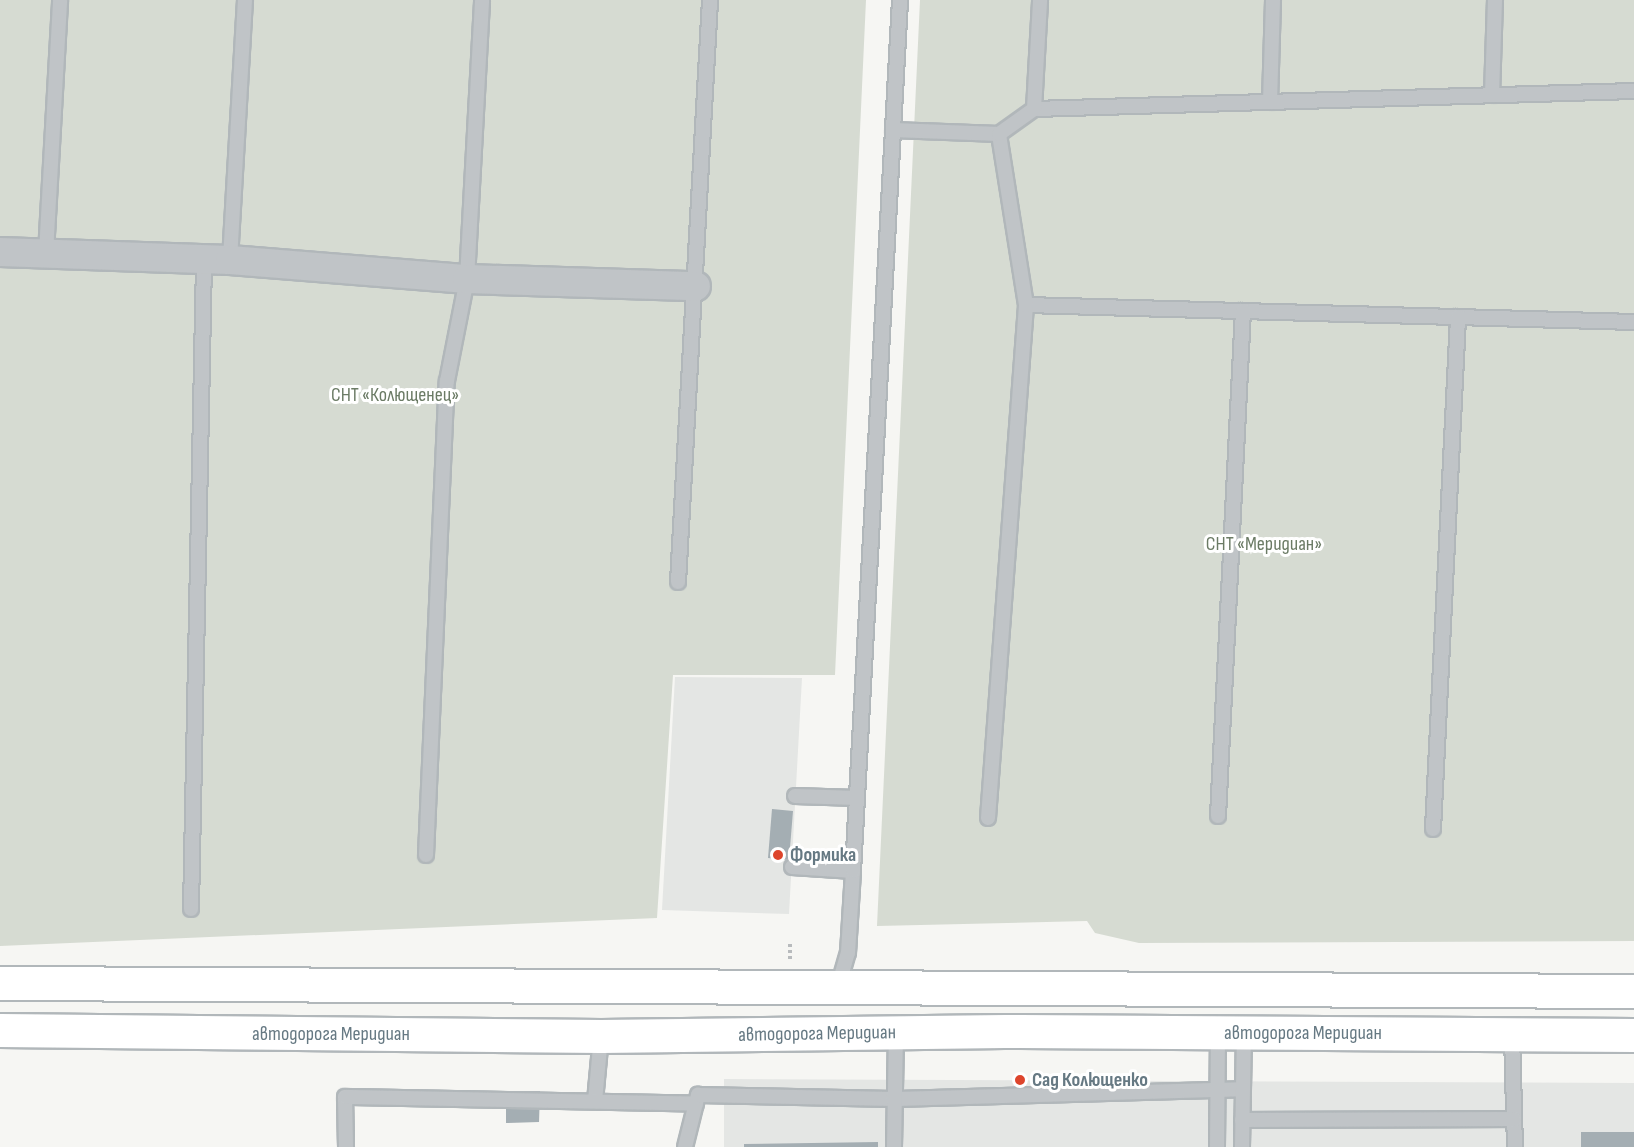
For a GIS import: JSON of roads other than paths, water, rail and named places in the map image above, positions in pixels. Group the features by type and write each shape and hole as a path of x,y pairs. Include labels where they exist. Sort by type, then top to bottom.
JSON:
{"main road":[{"path":"0,983 1634,991"},
{"path":"836,1035 838,987"},
{"name":"автодорога Меридиан","path":"0,1030 601,1036 1231,1032 1634,1035"}],"street":[{"path":"0,252 217,261 467,279 696,286"}],"lane":[{"path":"46,254 60,0"},
{"path":"190,909 217,261 245,0"},
{"path":"426,855 447,381 467,279 482,0"},
{"path":"678,582 710,0"},
{"path":"838,987 848,953 900,0"},
{"path":"1034,109 1040,0"},
{"path":"1270,102 1273,0"},
{"path":"1492,95 1495,0"},
{"path":"893,130 999,134 1034,109 1634,91"},
{"path":"988,819 1026,305 999,134"},
{"path":"1026,305 1634,322"},
{"path":"1218,816 1243,311"},
{"path":"1433,829 1458,317"},
{"path":"795,796 857,798"},
{"path":"792,867 853,871"},
{"path":"1231,1032 1243,1089 1242,1147"},
{"path":"1217,1147 1217,1092 1231,1032"},
{"path":"894,1147 896,1034"},
{"path":"1512,1034 1515,1147"},
{"path":"595,1101 601,1036"},
{"path":"685,1147 698,1095 894,1099 1217,1092 1243,1089"},
{"path":"346,1147 345,1097 696,1104"},
{"path":"1242,1120 1514,1119"}],"place":[{"name":"Формика","path":"778,855"},
{"name":"Сад Колющенко","path":"1020,1080"}],"park label":[{"name":"СНТ «Колющенец»","path":"395,395"},
{"name":"СНТ «Меридиан»","path":"1264,544"}]}
